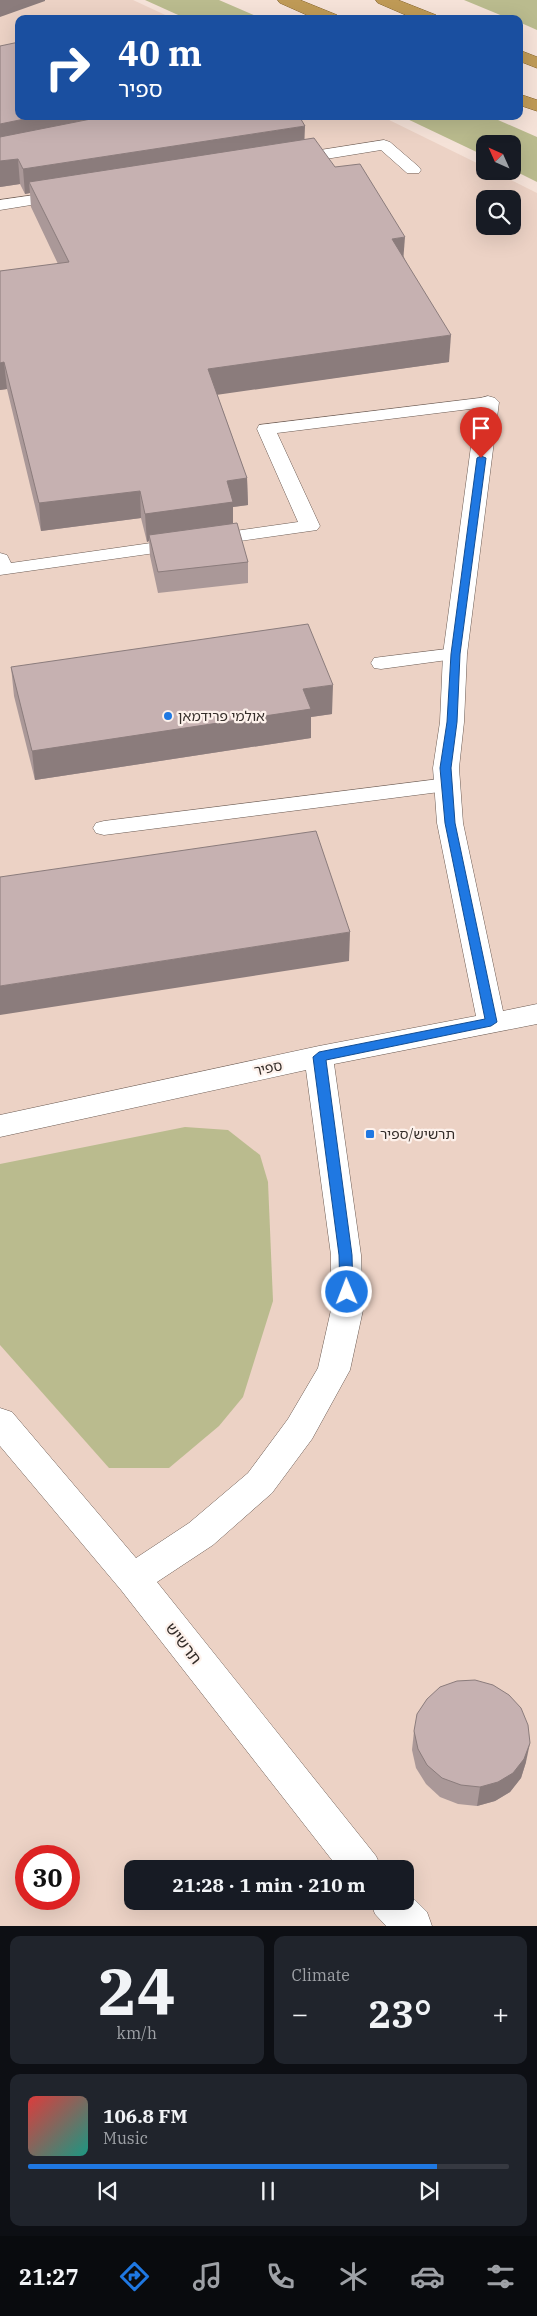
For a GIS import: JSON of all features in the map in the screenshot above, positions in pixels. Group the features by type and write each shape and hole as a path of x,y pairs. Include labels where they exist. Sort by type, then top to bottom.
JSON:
{"highway":[{"path":"286,0 322,15"},
{"path":"384,0 420,15"},
{"path":"523,58 537,63"},
{"path":"523,101 537,106"}],"street":[{"path":"488,402 456,654 452,722 446,768 450,823 491,1022"},
{"name":"ספיר","path":"0,1126 319,1057 537,1014"},
{"path":"133,1579 201,1534 260,1483 300,1429 334,1370 347,1310 346,1255 319,1057"},
{"name":"תרשיש","path":"0,1422 133,1579 356,1860"},
{"path":"398,1910 413,1926"}],"lane":[{"path":"276,162 384,145 413,170"},
{"path":"0,205 79,193"},
{"path":"0,559 3,570 310,526 266,429 488,402"},
{"path":"381,664 456,654"},
{"path":"104,828 447,785"}],"shaded area":[{"path":"0,0 133,0 165,15 15,15 15,120 389,120 476,163 476,180 511,180 537,193 537,1926 0,1926"}],"green space":[{"path":"145,0 219,0 254,15 178,15"},
{"path":"464,0 537,0 537,30 523,24 523,15 500,15"},
{"path":"409,120 498,120 537,137 537,182 521,174 521,135 476,135 476,152"},
{"path":"185,1127 228,1130 260,1155 268,1182 273,1301 243,1397 219,1426 169,1468 109,1468 0,1345 0,1164"}],"building":[{"path":"15,43 15,120 20,120 0,124 0,46"},
{"path":"86,120 301,120 305,126 23,169 18,159 0,161 0,137"},
{"path":"314,138 335,167 360,164 405,237 392,239 451,335 208,369 247,478 227,481 233,502 145,514 140,491 39,503 4,362 0,363 0,271 69,262 29,182"},
{"path":"237,523 248,562 158,572 149,535"},
{"name":"אולמי פרידמאן","path":"308,624 333,685 303,689 311,709 32,751 11,667"},
{"path":"316,831 350,932 0,986 0,877"},
{"path":"475,1680 493,1685 509,1695 521,1708 528,1725 530,1743 524,1759 513,1773 498,1782 480,1787 461,1785 442,1778 427,1765 418,1749 414,1731 417,1714 427,1699 440,1687 457,1681"}],"place":[{"name":"אולמי פרידמאן","path":"168,716"},
{"name":"תרשיש/ספיר","path":"370,1134"}],"route":[{"path":"347,1292 346,1255 319,1057 491,1022 450,823 446,768 452,722 453,680 481,458"}]}
